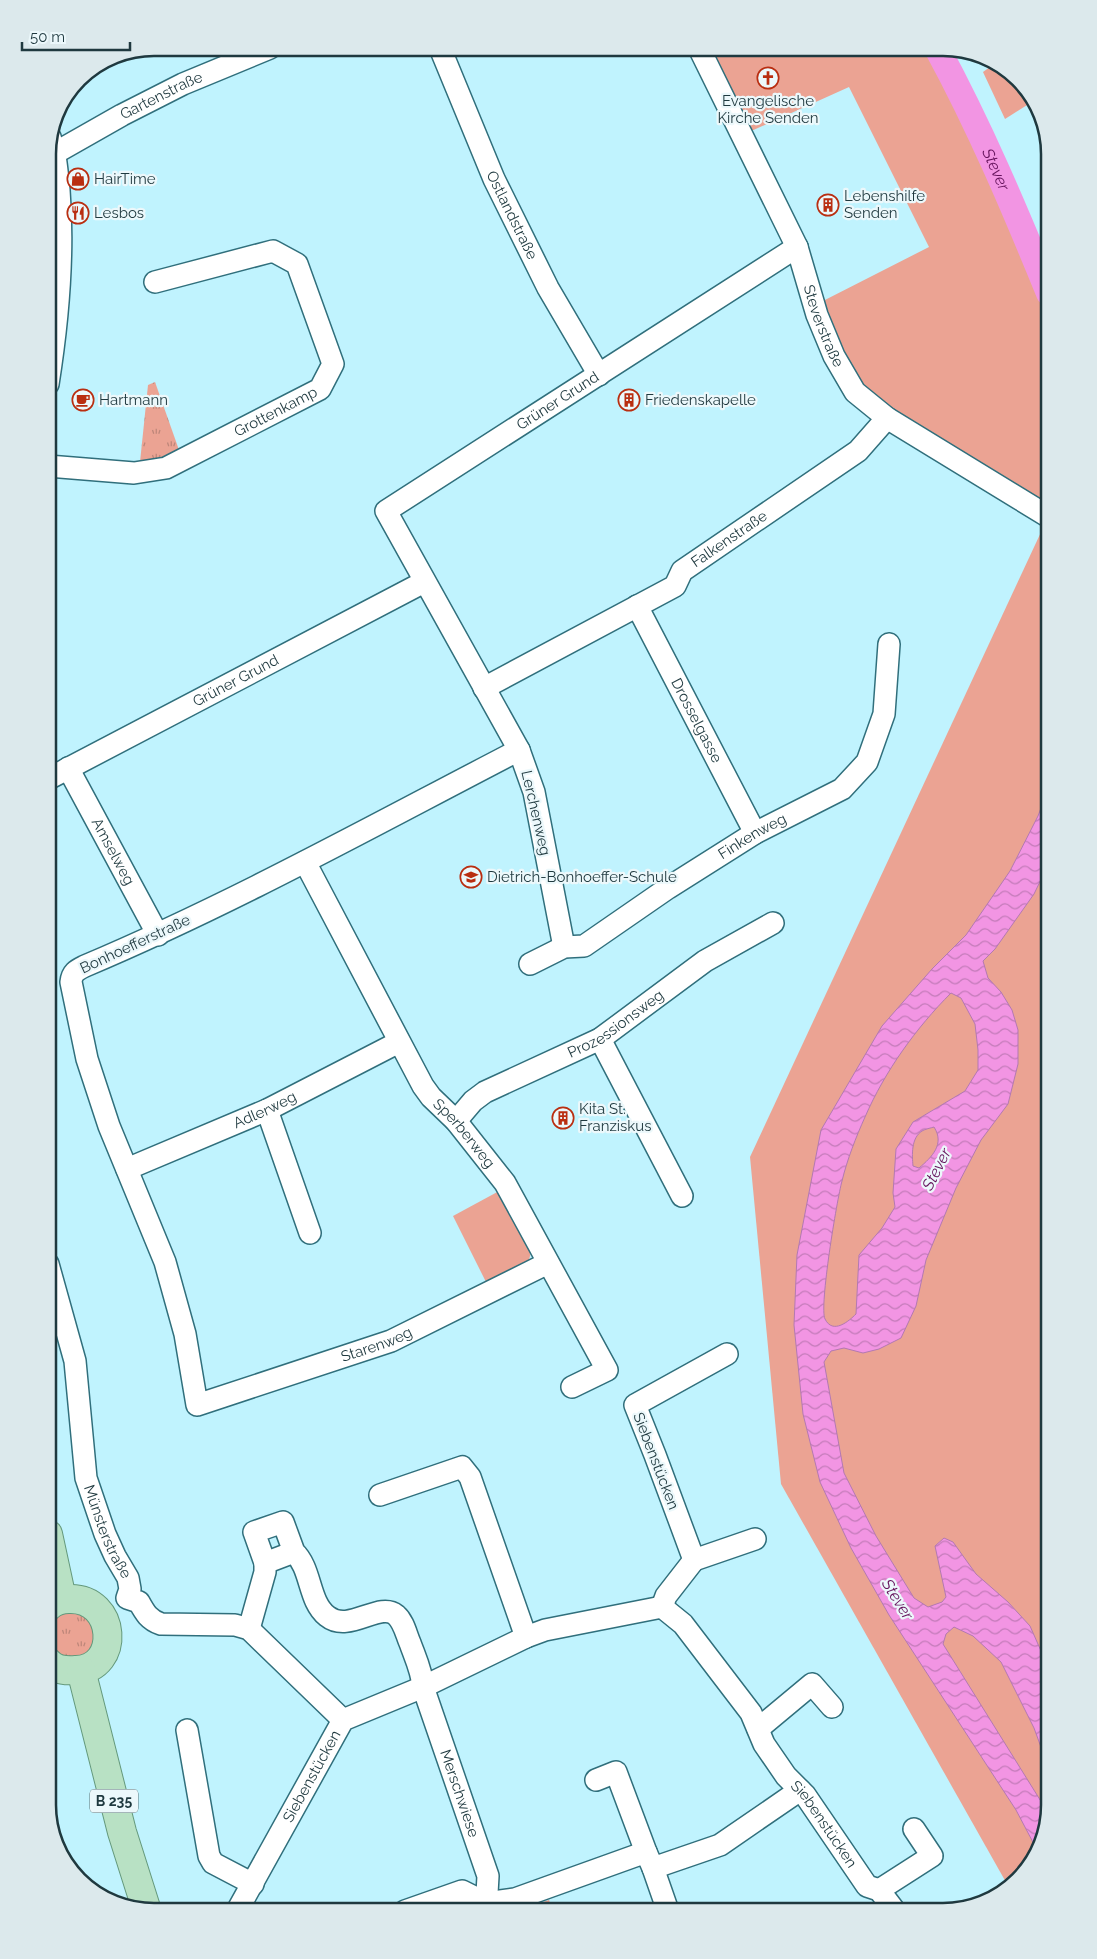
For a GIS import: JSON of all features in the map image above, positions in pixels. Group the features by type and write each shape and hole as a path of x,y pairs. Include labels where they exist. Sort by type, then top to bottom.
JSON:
{"main road":[{"path":"56,1603 78,1598 92,1604 103,1615 107,1625 108,1637 106,1648 100,1658 91,1666 81,1670 65,1671 56,1667"},
{"name":"B 235","path":"81,1670 115,1805 144,1902"}],"street":[{"name":"Gartenstraße","path":"56,146 174,88 251,56"},
{"name":"Ostlandstraße","path":"443,56 494,179 548,288 599,375"},
{"name":"Steverstraße","path":"703,56 797,247 817,315 834,356 855,392 887,418 1041,512"},
{"path":"56,194 61,239 56,312"},
{"name":"Grüner Grund","path":"484,688 386,511 797,247"},
{"name":"Grottenkamp","path":"56,467 134,473 166,468 320,389 333,364 297,264 273,251 155,282"},
{"name":"Falkenstraße","path":"484,688 675,586 682,571 858,451 887,418"},
{"name":"Grüner Grund","path":"56,775 424,582"},
{"name":"Drosselgasse","path":"637,606 755,834"},
{"name":"Finkenweg","path":"530,964 564,947 584,946 668,888 755,834 842,789 867,762 884,714 889,644"},
{"name":"Lerchenweg","path":"484,688 520,750 534,792 564,947"},
{"name":"Bonhoefferstraße","path":"197,1405 185,1334 164,1262 109,1126 87,1059 73,997 72,976 75,971 85,966 158,935 305,862 520,750"},
{"name":"Amselweg","path":"68,768 158,935"},
{"name":"Sperberweg","path":"305,862 422,1086 456,1120 505,1183 607,1370 572,1387"},
{"name":"Prozessionsweg","path":"456,1120 473,1101 485,1092 600,1039 705,962 773,923"},
{"path":"600,1039 682,1196"},
{"name":"Adlerweg","path":"127,1169 267,1110 399,1042"},
{"path":"267,1110 310,1233"},
{"name":"Starenweg","path":"197,1405 391,1341 548,1263"},
{"name":"Münsterstraße","path":"56,1293 75,1361 86,1478 105,1534 128,1578 130,1589 127,1598 139,1602 146,1615 152,1621 161,1624 235,1625 249,1628"},
{"name":"Siebenstücken","path":"694,1560 656,1455 635,1405 727,1354"},
{"path":"380,1495 462,1467 470,1477 526,1637"},
{"path":"344,1720 249,1628 265,1572 265,1563 254,1532 283,1522 294,1552 302,1560 320,1610 329,1618 344,1623 383,1612 395,1614 402,1622 422,1674 423,1687"},
{"path":"662,1607 666,1596 694,1560 755,1539"},
{"path":"265,1563 294,1552"},
{"path":"103,1615 120,1605 127,1598"},
{"name":"Siebenstücken","path":"242,1903 344,1720 423,1687 526,1637 545,1630 662,1607 683,1624 751,1713 764,1744 800,1790 867,1886 879,1890 888,1903"},
{"path":"758,1729 812,1684 832,1707"},
{"name":"Merschwiese","path":"423,1687 488,1876 486,1903"},
{"path":"187,1730 209,1856 213,1863 253,1884"},
{"path":"596,1780 616,1772 665,1903"},
{"path":"500,1903 650,1860 720,1845 800,1790"},
{"path":"879,1890 932,1856 914,1829"},
{"path":"427,1903 462,1890 480,1903"}],"green space":[{"path":"715,57 956,57 1041,243 1041,508 894,416 857,384 819,303 929,247 849,87 749,132"},
{"path":"989,68 992,69 1012,85 1028,105 1005,119 983,72"},
{"path":"155,382 179,450 162,459 140,462 148,385"},
{"path":"1041,532 1041,1804 1036,1836 1031,1848 1012,1874 1005,1880 781,1484 750,1157"},
{"path":"501,1190 532,1248 528,1264 487,1284 453,1216"},
{"path":"86,1611 100,1638 80,1662 56,1655 56,1613"}],"water":[{"path":"1041,808 1041,880 1034,894 995,949 983,961 988,978 1001,992 1012,1010 1018,1030 1018,1064 1008,1104 981,1140 956,1188 926,1260 916,1306 901,1338 879,1349 863,1353 844,1348 831,1351 824,1362 844,1473 876,1536 914,1598 928,1607 942,1602 946,1597 935,1546 944,1538 953,1542 976,1574 1008,1602 1030,1626 1041,1651 1041,1747 1034,1728 1001,1662 973,1636 954,1627 946,1634 943,1644 1041,1801 1040,1817 1033,1843 1016,1810 889,1615 851,1548 820,1482 803,1414 794,1325 797,1255 821,1130 882,1026 932,969 966,935 1010,871","holes":["951,993 961,998 975,1024 978,1070 965,1091 913,1122 896,1149 893,1193 895,1207 882,1228 859,1255 856,1314 841,1325 832,1326 825,1319 824,1295 826,1275 840,1192 852,1149 873,1100 902,1051 938,1006","934,1127 937,1133 938,1145 936,1150 919,1168 913,1166 913,1147 918,1134"]}],"waterway":[{"name":"Stever","path":"941,56 982,138 1041,274"}],"place":[{"name":"Evangelische Kirche Senden","path":"768,78"},
{"name":"HairTime","path":"78,179"},
{"name":"Lebenshilfe Senden","path":"828,205"},
{"name":"Lesbos","path":"78,213"},
{"name":"Hartmann","path":"83,400"},
{"name":"Friedenskapelle","path":"629,400"},
{"name":"Dietrich-Bonhoeffer-Schule","path":"471,877"},
{"name":"Kita St. Franziskus","path":"563,1118"}]}
